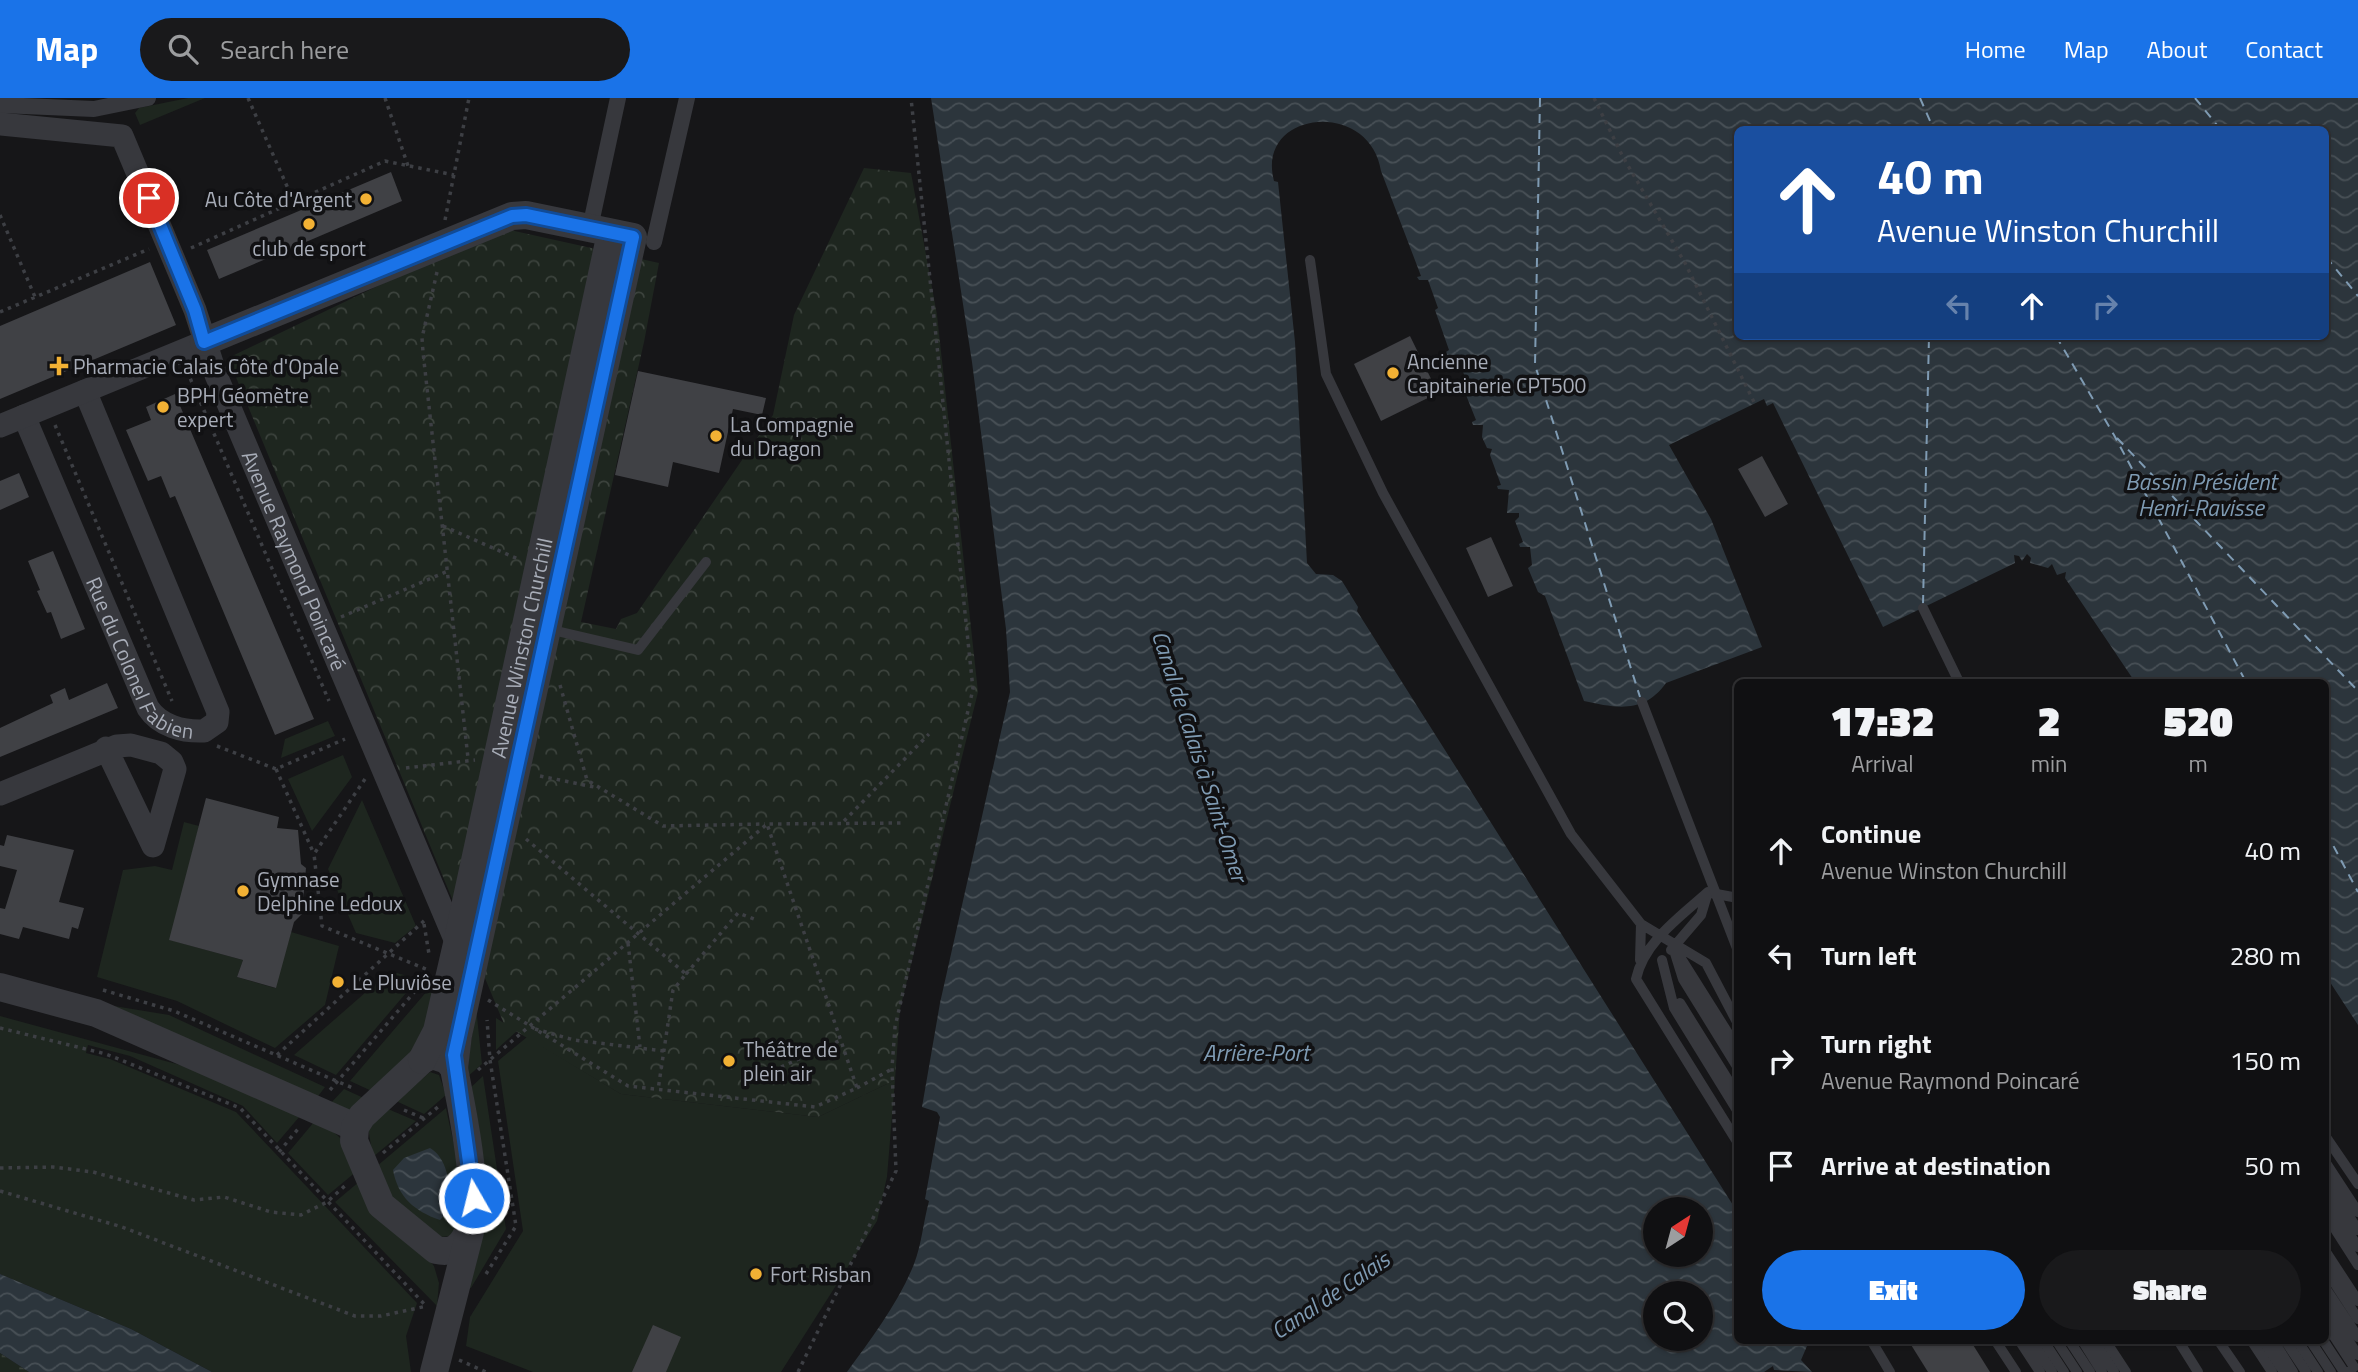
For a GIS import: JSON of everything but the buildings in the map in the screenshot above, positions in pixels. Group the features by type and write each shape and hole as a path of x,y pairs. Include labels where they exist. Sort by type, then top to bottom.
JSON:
{"street":[{"path":"0,105 94,109 148,98"},
{"path":"0,426 519,215 622,235 618,98"},
{"name":"Avenue Winston Churchill","path":"355,1127 422,1059 437,1031 622,235 687,98"},
{"name":"Avenue Raymond Poincaré","path":"0,124 122,136 195,310 192,347 323,625 457,944"},
{"name":"Avenue Winston Churchill","path":"433,1313 470,1232 473,1188 456,1079 458,1035 548,629 622,235"},
{"name":"Rue du Colonel Fabien","path":"24,416 148,708 156,720 189,730 212,727 217,722 218,712 85,391"},
{"path":"0,794 106,748"},
{"path":"0,986 96,1013 355,1127 356,1149 386,1211 436,1250 447,1276 433,1313 444,1365"},
{"path":"0,1005 162,1044"},
{"path":"422,1059 438,1055 447,1060 456,1079"},
{"path":"436,1250 456,1249 470,1232"}],"lane":[{"path":"1310,260 1326,374 1382,493 1570,834 1641,924 1706,963 1734,1016"},
{"path":"548,629 638,650 706,562"},
{"path":"1923,608 1958,679"},
{"path":"1642,702 1734,941"},
{"path":"1639,963 1647,950 1708,892"},
{"path":"1708,892 1734,897"},
{"path":"1708,892 1701,915 1662,960 1678,1007 1734,1105"},
{"path":"1641,924 1636,979 1734,1137"},
{"path":"1674,946 1734,1061"},
{"path":"1688,977 1734,1043"},
{"path":"1678,1007 1734,1090"},
{"path":"2329,1141 2358,1184"},
{"path":"2329,1168 2358,1212"},
{"path":"2329,1186 2358,1230"},
{"path":"2329,1203 2358,1247"},
{"path":"2329,1220 2358,1265"},
{"path":"2329,1257 2358,1301"},
{"path":"2329,1275 2358,1319"},
{"path":"2329,1294 2358,1338"},
{"path":"2329,1312 2358,1355"},
{"path":"2326,1344 2346,1372 2354,1367 2329,1329"},
{"path":"1873,1344 1890,1372"},
{"path":"1998,1344 2016,1372"},
{"path":"2022,1344 2040,1372"},
{"path":"2034,1344 2052,1372"},
{"path":"2046,1344 2064,1372"},
{"path":"2059,1344 2077,1372"},
{"path":"2072,1344 2090,1372"},
{"path":"2084,1344 2102,1372"},
{"path":"2096,1344 2114,1372"},
{"path":"2108,1344 2126,1372"},
{"path":"2180,1344 2198,1372"},
{"path":"2221,1344 2240,1372"},
{"path":"2254,1344 2272,1372"},
{"path":"2266,1344 2284,1372"},
{"path":"2276,1344 2293,1372"},
{"path":"2288,1344 2306,1372"},
{"path":"2300,1344 2318,1372"},
{"path":"2313,1344 2331,1372"}],"path":[{"path":"248,98 294,202"},
{"path":"385,98 408,166"},
{"path":"468,98 439,246 440,256 422,338 468,758"},
{"path":"798,1372 896,1171 892,1068 895,1027 973,689 911,98"},
{"path":"1594,98 1623,157 1685,263 1755,404"},
{"path":"0,313 36,297 294,202 385,161 454,176"},
{"path":"0,215 36,297"},
{"path":"192,347 329,702"},
{"path":"48,407 189,730 226,752 276,769 345,739"},
{"path":"443,526 518,559"},
{"path":"323,625 448,571"},
{"path":"558,680 587,780 663,826 844,821 902,823"},
{"path":"340,727 349,749"},
{"path":"844,821 929,734"},
{"path":"276,769 314,854 322,926 433,972"},
{"path":"358,770 368,792"},
{"path":"314,854 363,780"},
{"path":"767,824 857,1088"},
{"path":"0,1168 53,1167 93,1172 194,1200 223,1197 281,1213 301,1215 327,1202 365,1169 456,1079 530,1027 767,824"},
{"path":"524,838 686,974"},
{"path":"418,911 424,923 433,972"},
{"path":"658,1090 673,990 738,913 754,919"},
{"path":"277,1055 424,923"},
{"path":"628,943 640,1047"},
{"path":"279,1152 433,972"},
{"path":"68,1004 106,989 174,1011 380,1100"},
{"path":"488,1000 628,1086 815,1107 892,1068"},
{"path":"530,1027 574,1040 664,1051"},
{"path":"0,1028 106,1054 240,1108 433,1313"},
{"path":"781,1067 841,1040"},
{"path":"0,1191 122,1227 355,1316 433,1313"},
{"path":"444,1365 485,1372"}],"green space":[{"path":"188,98 205,98 140,125 135,113 139,108"},
{"path":"864,168 911,173 937,315 978,692 900,1009 895,1080 818,1117 621,1094 504,1024 228,358 440,256 510,230 659,263 644,342 581,622 616,629 621,619 637,613 773,415 794,315"},
{"path":"328,721 335,736 281,758 285,739"},
{"path":"343,755 352,777 312,831 288,779"},
{"path":"362,800 416,926 395,943 356,933 328,869"},
{"path":"184,822 199,826 170,940 243,960 237,977 275,988 291,932 339,946 325,1005 275,1048 177,1001 97,977 123,870 155,866 172,870"},
{"path":"390,971 418,979 336,1075 294,1055"},
{"path":"434,983 432,1030 376,1093 350,1081"},
{"path":"114,1006 169,1015 325,1087 316,1099"},
{"path":"476,1007 482,1064 466,1078"},
{"path":"0,1016 191,1068 300,1116 277,1143 243,1106 130,1056 88,1045 86,1053 110,1059 236,1112 417,1303 406,1336 411,1372 212,1372 131,1329 0,1274"},
{"path":"496,1018 517,1031 496,1050"},
{"path":"527,1037 621,1094 818,1117 895,1080 887,1177 877,1221 781,1372 533,1372 466,1346 470,1317 523,1231 498,1061"},
{"path":"430,1072 439,1075 446,1095 424,1114 396,1101"},
{"path":"483,1076 506,1229 471,1288 465,1287 468,1090"},
{"path":"344,1089 368,1100 349,1110 330,1104"},
{"path":"446,1108 461,1190 457,1222 451,1236 441,1237 392,1198 377,1166"},
{"path":"388,1109 416,1121 373,1157 368,1128"},
{"path":"314,1122 332,1131 342,1140 357,1171 328,1195 288,1153"},
{"path":"360,1181 434,1266 439,1283 437,1306 335,1202"},
{"path":"0,1353 29,1372 0,1372"}],"water":[{"name":"Arrière-Port","path":"931,98 2358,98 2358,1025 2329,981 2329,679 2133,679 2065,578 2066,572 2057,575 2052,564 2048,568 2030,563 2031,558 2027,554 2022,561 2019,556 2014,555 2015,563 1883,627 1773,403 1767,406 1764,399 1669,445 1711,519 1762,647 1666,683 1648,700 1639,704 1618,707 1584,701 1545,596 1538,592 1528,568 1532,565 1530,547 1520,547 1519,544 1523,542 1515,521 1519,513 1507,513 1509,490 1498,489 1497,486 1501,485 1490,455 1492,449 1487,448 1482,437 1483,425 1473,425 1472,422 1476,420 1462,385 1466,380 1457,355 1447,355 1449,350 1428,280 1419,280 1417,277 1421,276 1372,148 1357,132 1337,123 1316,122 1297,127 1281,139 1273,157 1295,342 1307,563 1316,574 1333,575 1342,581 1358,607 1357,611 1734,1207 1734,1344 1811,1344 1801,1360 1812,1372 1774,1370 1773,1366 1764,1372 847,1372 893,1306 908,1278 919,1248 929,1201 925,1199 940,1117 937,1112 922,1107 940,1003 1010,692 1006,629 972,362"},
{"path":"430,1148 445,1167 449,1184 450,1209 440,1220 422,1212 409,1202 395,1180 393,1170 404,1158"},
{"path":"0,1274 131,1329 212,1372 29,1372 0,1353"}],"ferry route":[{"path":"1540,98 1535,365 1640,697"},
{"path":"1920,98 1932,126"},
{"path":"2195,98 2218,126"},
{"path":"2329,261 2358,296"},
{"path":"1923,604 1929,340"},
{"path":"2058,340 2114,435 2244,679"},
{"path":"2117,438 2358,691"},
{"path":"2329,838 2358,892"}],"place":[{"name":"Au Côte d'Argent","path":"366,199"},
{"name":"club de sport","path":"309,224"},
{"name":"Pharmacie Calais Côte d'Opale","path":"59,366"},
{"name":"Ancienne Capitainerie CPT500","path":"1393,373"},
{"name":"BPH Géomètre expert","path":"163,407"},
{"name":"La Compagnie du Dragon","path":"716,436"},
{"name":"Gymnase Delphine Ledoux","path":"243,891"},
{"name":"Le Pluviôse","path":"338,982"},
{"name":"Théâtre de plein air","path":"729,1061"},
{"name":"Fort Risban","path":"756,1274"}],"route":[{"path":"149,198 195,310 204,342 512,216 526,215 633,237 454,1055 474,1198"}],"water label":[{"name":"Bassin Président Henri-Ravisse","path":"2201,494"},
{"name":"Canal de Calais à Saint-Omer","path":"1200,756"},
{"name":"Canal de Calais","path":"1330,1295"}]}
